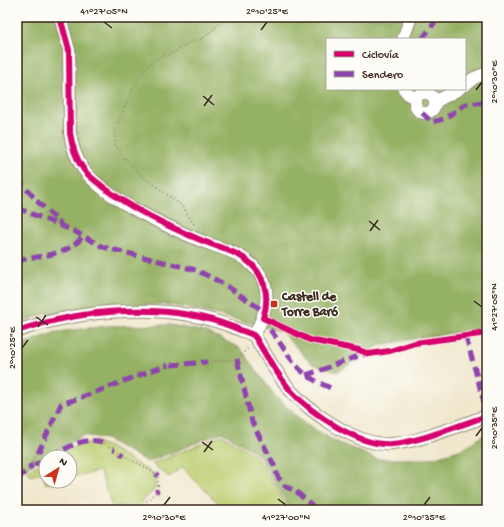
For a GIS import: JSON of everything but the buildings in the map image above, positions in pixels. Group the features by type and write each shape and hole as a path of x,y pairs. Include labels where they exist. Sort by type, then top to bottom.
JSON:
{"street":[{"path":"60,17 69,50 71,139 80,163 91,178 133,208 169,227 245,259 252,264 264,284 267,301 265,312 252,340"},
{"path":"403,38 411,17"},
{"path":"466,84 474,78 487,73"},
{"path":"405,90 416,98 421,94 427,93 432,96 435,102 457,90"},
{"path":"17,331 59,319 109,313 163,311 217,321 252,340 281,378 307,406 336,426 368,441 392,444 420,437 487,416"}],"path":[{"path":"204,242 189,214 182,206 141,175 118,152 115,145 114,130 134,86 144,70 155,59 175,52 192,41 202,39 218,25 220,17"},
{"path":"208,362 236,359 252,340"},
{"path":"104,443 120,453"},
{"path":"32,465 38,453"},
{"path":"123,454 157,475 157,491 138,510"}],"green space":[{"path":"17,17 487,17 487,329 423,337 380,345 337,372 311,363 281,331 198,310 163,304 45,314 17,324"},
{"path":"170,325 206,332 240,348 275,396 302,421 332,440 377,459 428,459 460,450 487,433 487,504 482,510 292,510 258,454 222,432 148,462 106,439 84,435 59,449 38,449 38,460 17,472 17,346 57,332 108,326"},
{"path":"222,435 256,456 290,510 225,510 182,467 169,477 152,464"},
{"path":"96,442 109,447 155,475 155,489 136,508 130,505 112,507 100,471 78,475 78,449 67,449"},
{"path":"38,465 38,473 31,476 27,470"}],"marked path":[{"path":"423,38 439,17"},
{"path":"422,113 432,122 444,119 466,104 487,102"},
{"path":"17,178 38,202 61,224"},
{"path":"17,208 74,231 103,247 196,270 224,284 265,312"},
{"path":"17,261 61,251 69,248 82,237"},
{"path":"270,330 292,361 304,373 333,389"},
{"path":"466,337 487,413"},
{"path":"306,375 367,354"},
{"path":"237,359 252,422 274,465 278,477 286,487 296,491 316,510"},
{"path":"171,365 207,362"},
{"path":"40,449 61,404 168,365"},
{"path":"66,449 83,442 97,441 104,443"},
{"path":"34,465 38,463"},
{"path":"17,479 31,467 30,464"}],"cycle path":[{"path":"60,17 69,50 70,133 75,153 81,166 89,176 107,190 142,212 190,236 235,253 252,264 261,278 266,293 263,318 310,340 359,350 369,354 390,351 415,343 487,333"},
{"path":"17,331 69,317 97,313 153,311 181,314 207,319 253,335 290,390 299,399 310,409 336,427 365,440 379,443 403,443 427,437 487,416"}],"place":[{"name":"Castell de Torre Baró","path":"274,304"}]}
